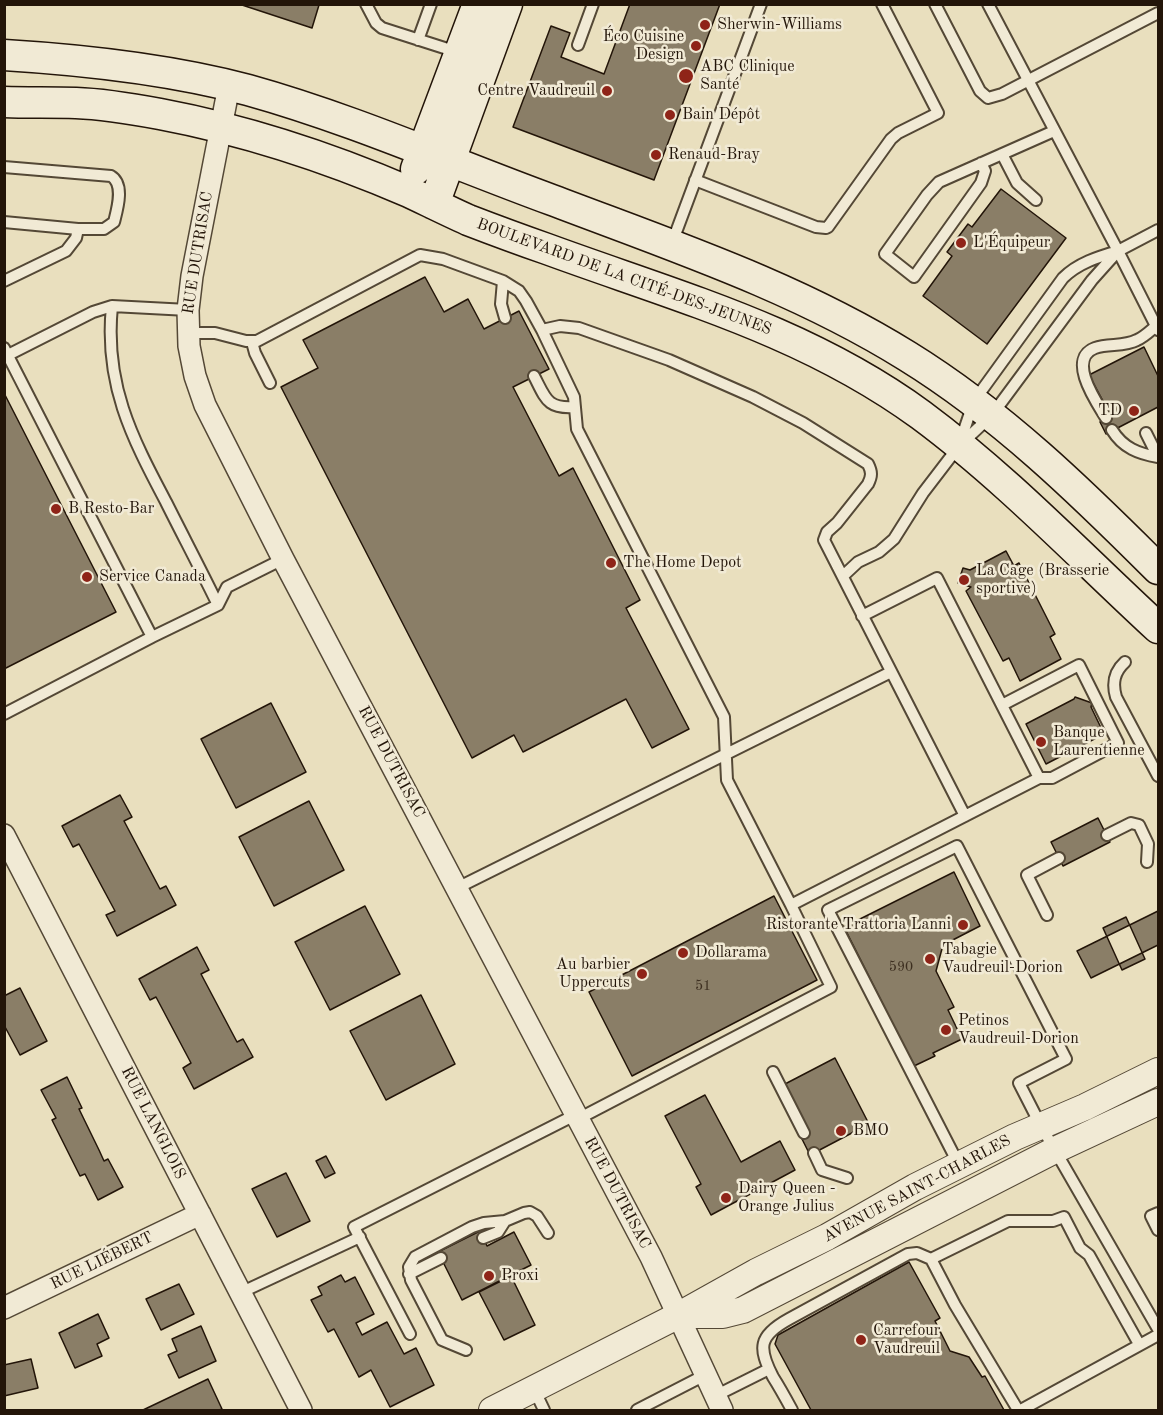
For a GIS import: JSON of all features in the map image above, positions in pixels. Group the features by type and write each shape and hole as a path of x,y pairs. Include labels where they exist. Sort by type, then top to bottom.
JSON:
{"main road":[{"path":"436,156 459,53 478,4"},
{"path":"421,198 436,156 507,4"},
{"path":"4,55 138,69 229,86 331,117 765,282 845,321 909,357 983,408 1066,479 1158,568"},
{"name":"BOULEVARD DE LA CITÉ-DES-JEUNES","path":"4,102 80,103 106,106 164,115 220,128 315,157 421,198 468,220 741,318 788,338 848,370 919,414 1021,498 1158,628"}],"street":[{"name":"RUE DUTRISAC","path":"229,86 195,254 188,310 187,333 195,376 202,397 283,559 651,1257 719,1403"},
{"name":"RUE LANGLOIS","path":"5,836 301,1410"},
{"name":"AVENUE SAINT-CHARLES","path":"923,1201 959,1165 1158,1071"},
{"name":"AVENUE SAINT-CHARLES","path":"492,1410 679,1315 723,1315 743,1310 923,1201 1055,1150 1158,1101"},
{"name":"RUE LIÉBERT","path":"4,1308 200,1214"}],"lane":[{"path":"366,4 376,23 382,28 459,53"},
{"path":"418,40 431,4"},
{"path":"578,45 593,4"},
{"path":"671,245 761,4"},
{"path":"695,180 816,227 828,227 891,139 898,133 938,113 882,4"},
{"path":"935,4 983,95 988,98 993,98 1158,13"},
{"path":"988,4 1157,328 1135,342 1094,348 1085,356 1083,375 1106,418"},
{"path":"981,163 985,171 981,183 914,277 885,254 935,185 981,163 1054,131"},
{"path":"1002,154 1017,183 1036,200"},
{"path":"4,167 111,176 116,179 119,191 114,222 104,229 78,229 4,222"},
{"path":"4,281 66,251 76,238 78,229"},
{"path":"843,576 858,562 879,552 894,539 923,493 983,408 1063,278 1076,267 1118,251 1158,230"},
{"path":"958,446 983,408 1118,251"},
{"path":"187,333 215,333 252,342 266,338 420,255 442,259 503,281 519,291 542,330 574,397 577,429 724,717 727,780 831,987 577,1117 354,1227 410,1334"},
{"path":"503,281 501,304 505,318"},
{"path":"112,306 110,327 112,364 126,421 218,605"},
{"path":"152,637 6,351 93,312 112,306 188,310"},
{"path":"542,330 560,326 579,328 688,368 776,408 868,464 871,471 868,484 825,536 826,544 965,816"},
{"path":"252,342 270,383"},
{"path":"534,376 550,404 556,407 575,407"},
{"path":"1112,430 1123,444 1132,450 1158,457"},
{"path":"1146,433 1158,457"},
{"path":"4,714 218,605 227,587 283,559"},
{"path":"862,616 937,578 1039,778"},
{"path":"1125,662 1116,674 1114,690 1158,774"},
{"path":"791,905 1039,778 1052,778 1118,743 1079,665 1002,705"},
{"path":"457,888 891,672"},
{"path":"1107,835 1131,823 1139,825 1148,844 1147,862"},
{"path":"959,1165 828,910 957,846 1066,1059 1019,1083 1041,1126 1158,1329"},
{"path":"1047,915 1027,875 1059,858"},
{"path":"773,1072 804,1133"},
{"path":"814,1153 822,1170 848,1178"},
{"path":"466,1350 442,1340 409,1274 409,1268 415,1257 472,1227 505,1221 524,1213 530,1212 537,1216 548,1233"},
{"path":"1158,1213 1151,1216 1158,1230"},
{"path":"931,1259 1008,1221 1053,1221 1064,1217 1080,1248 1089,1255 1139,1344"},
{"path":"483,1238 498,1232 505,1221"},
{"path":"240,1293 360,1238"},
{"path":"792,1410 763,1358 763,1346 771,1331 779,1324 908,1254 917,1253 931,1259 955,1305 1019,1410 1158,1335"},
{"path":"409,1274 441,1258"},
{"path":"719,1403 769,1369"},
{"path":"638,1410 705,1375"},
{"path":"533,1388 544,1410"}],"building":[{"path":"239,4 316,4 319,5 312,28"},
{"name":"Centre Vaudreuil","path":"630,4 720,4 654,180 513,127 551,26 570,33 561,57 604,74"},
{"path":"1001,189 1066,238 987,344 923,296 952,256 947,252 968,224 972,227"},
{"path":"425,277 444,312 468,299 484,329 519,311 549,369 513,387 559,476 573,468 640,600 626,608 689,729 652,748 626,699 523,752 514,735 472,758 281,387 318,368 303,340"},
{"path":"1144,347 1158,376 1158,407 1106,434 1100,422 1111,416 1089,375"},
{"path":"4,393 116,612 4,669"},
{"path":"1006,551 1014,566 1019,563 1055,634 1050,637 1061,659 1020,681 1009,658 1003,661 966,591 971,587 958,583 963,568 970,570"},
{"path":"1075,697 1092,703 1091,707 1104,734 1046,764 1026,724"},
{"path":"271,703 306,772 236,808 201,739"},
{"path":"120,795 132,817 124,821 160,889 166,886 176,905 117,936 106,915 115,911 79,844 73,847 62,826"},
{"path":"309,801 344,870 274,906 239,837"},
{"path":"1098,818 1110,842 1063,866 1051,842"},
{"path":"954,872 980,926 943,945 936,971 954,1007 948,1010 962,1039 933,1053 935,1056 914,1066 844,927"},
{"path":"774,896 817,980 632,1076 589,992"},
{"path":"365,906 400,974 330,1010 295,942"},
{"path":"1158,911 1158,945 1091,978 1077,951"},
{"path":"1126,917 1145,959 1122,970 1103,928"},
{"path":"197,947 209,970 201,974 237,1042 243,1039 253,1057 194,1089 183,1068 191,1063 156,997 150,1000 139,979"},
{"path":"20,988 47,1041 20,1055 4,1025 4,996"},
{"path":"421,995 455,1064 386,1100 350,1031"},
{"path":"835,1058 869,1124 810,1155 800,1135 785,1084"},
{"path":"67,1077 82,1108 79,1109 104,1161 108,1159 123,1187 98,1200 85,1174 80,1176 52,1120 56,1118 41,1090"},
{"path":"705,1095 741,1162 780,1141 795,1170 711,1215 696,1187 701,1184 665,1116"},
{"path":"326,1156 335,1173 325,1178 316,1161"},
{"path":"286,1173 310,1221 277,1237 252,1189"},
{"path":"480,1231 487,1246 514,1232 531,1265 462,1300 438,1252"},
{"name":"Carrefour Vaudreuil","path":"909,1262 940,1318 935,1321 950,1351 969,1357 982,1377 985,1376 1004,1410 811,1410 775,1344 778,1335"},
{"path":"341,1275 345,1282 355,1277 374,1314 356,1323 362,1335 387,1322 404,1354 416,1348 434,1385 390,1407 371,1370 359,1377 334,1329 328,1332 311,1300 322,1295 318,1287"},
{"path":"511,1276 535,1325 504,1340 479,1292"},
{"path":"179,1284 194,1314 161,1330 146,1299"},
{"path":"98,1314 109,1338 97,1344 102,1356 75,1368 59,1333"},
{"path":"201,1326 216,1361 179,1378 168,1355 177,1351 172,1339"},
{"path":"31,1359 38,1388 4,1396 4,1365"},
{"path":"208,1379 222,1409 143,1410"}],"place":[{"name":"Sherwin-Williams","path":"705,25"},
{"name":"Éco Cuisine Design","path":"696,46"},
{"name":"ABC Clinique Santé","path":"686,76"},
{"name":"Centre Vaudreuil","path":"607,91"},
{"name":"Bain Dépôt","path":"670,115"},
{"name":"Renaud-Bray","path":"656,155"},
{"name":"L'Équipeur","path":"961,243"},
{"name":"TD","path":"1134,411"},
{"name":"B Resto-Bar","path":"56,509"},
{"name":"The Home Depot","path":"611,563"},
{"name":"Service Canada","path":"87,577"},
{"name":"La Cage (Brasserie sportive)","path":"964,580"},
{"name":"Banque Laurentienne","path":"1041,742"},
{"name":"Ristorante Trattoria Lanni","path":"963,925"},
{"name":"Dollarama","path":"683,953"},
{"name":"Tabagie Vaudreuil-Dorion","path":"930,959"},
{"name":"Au barbier Uppercuts","path":"642,974"},
{"name":"Petinos Vaudreuil-Dorion","path":"946,1030"},
{"name":"BMO","path":"841,1131"},
{"name":"Dairy Queen - Orange Julius","path":"726,1198"},
{"name":"Proxi","path":"489,1276"},
{"name":"Carrefour Vaudreuil","path":"861,1340"}]}
